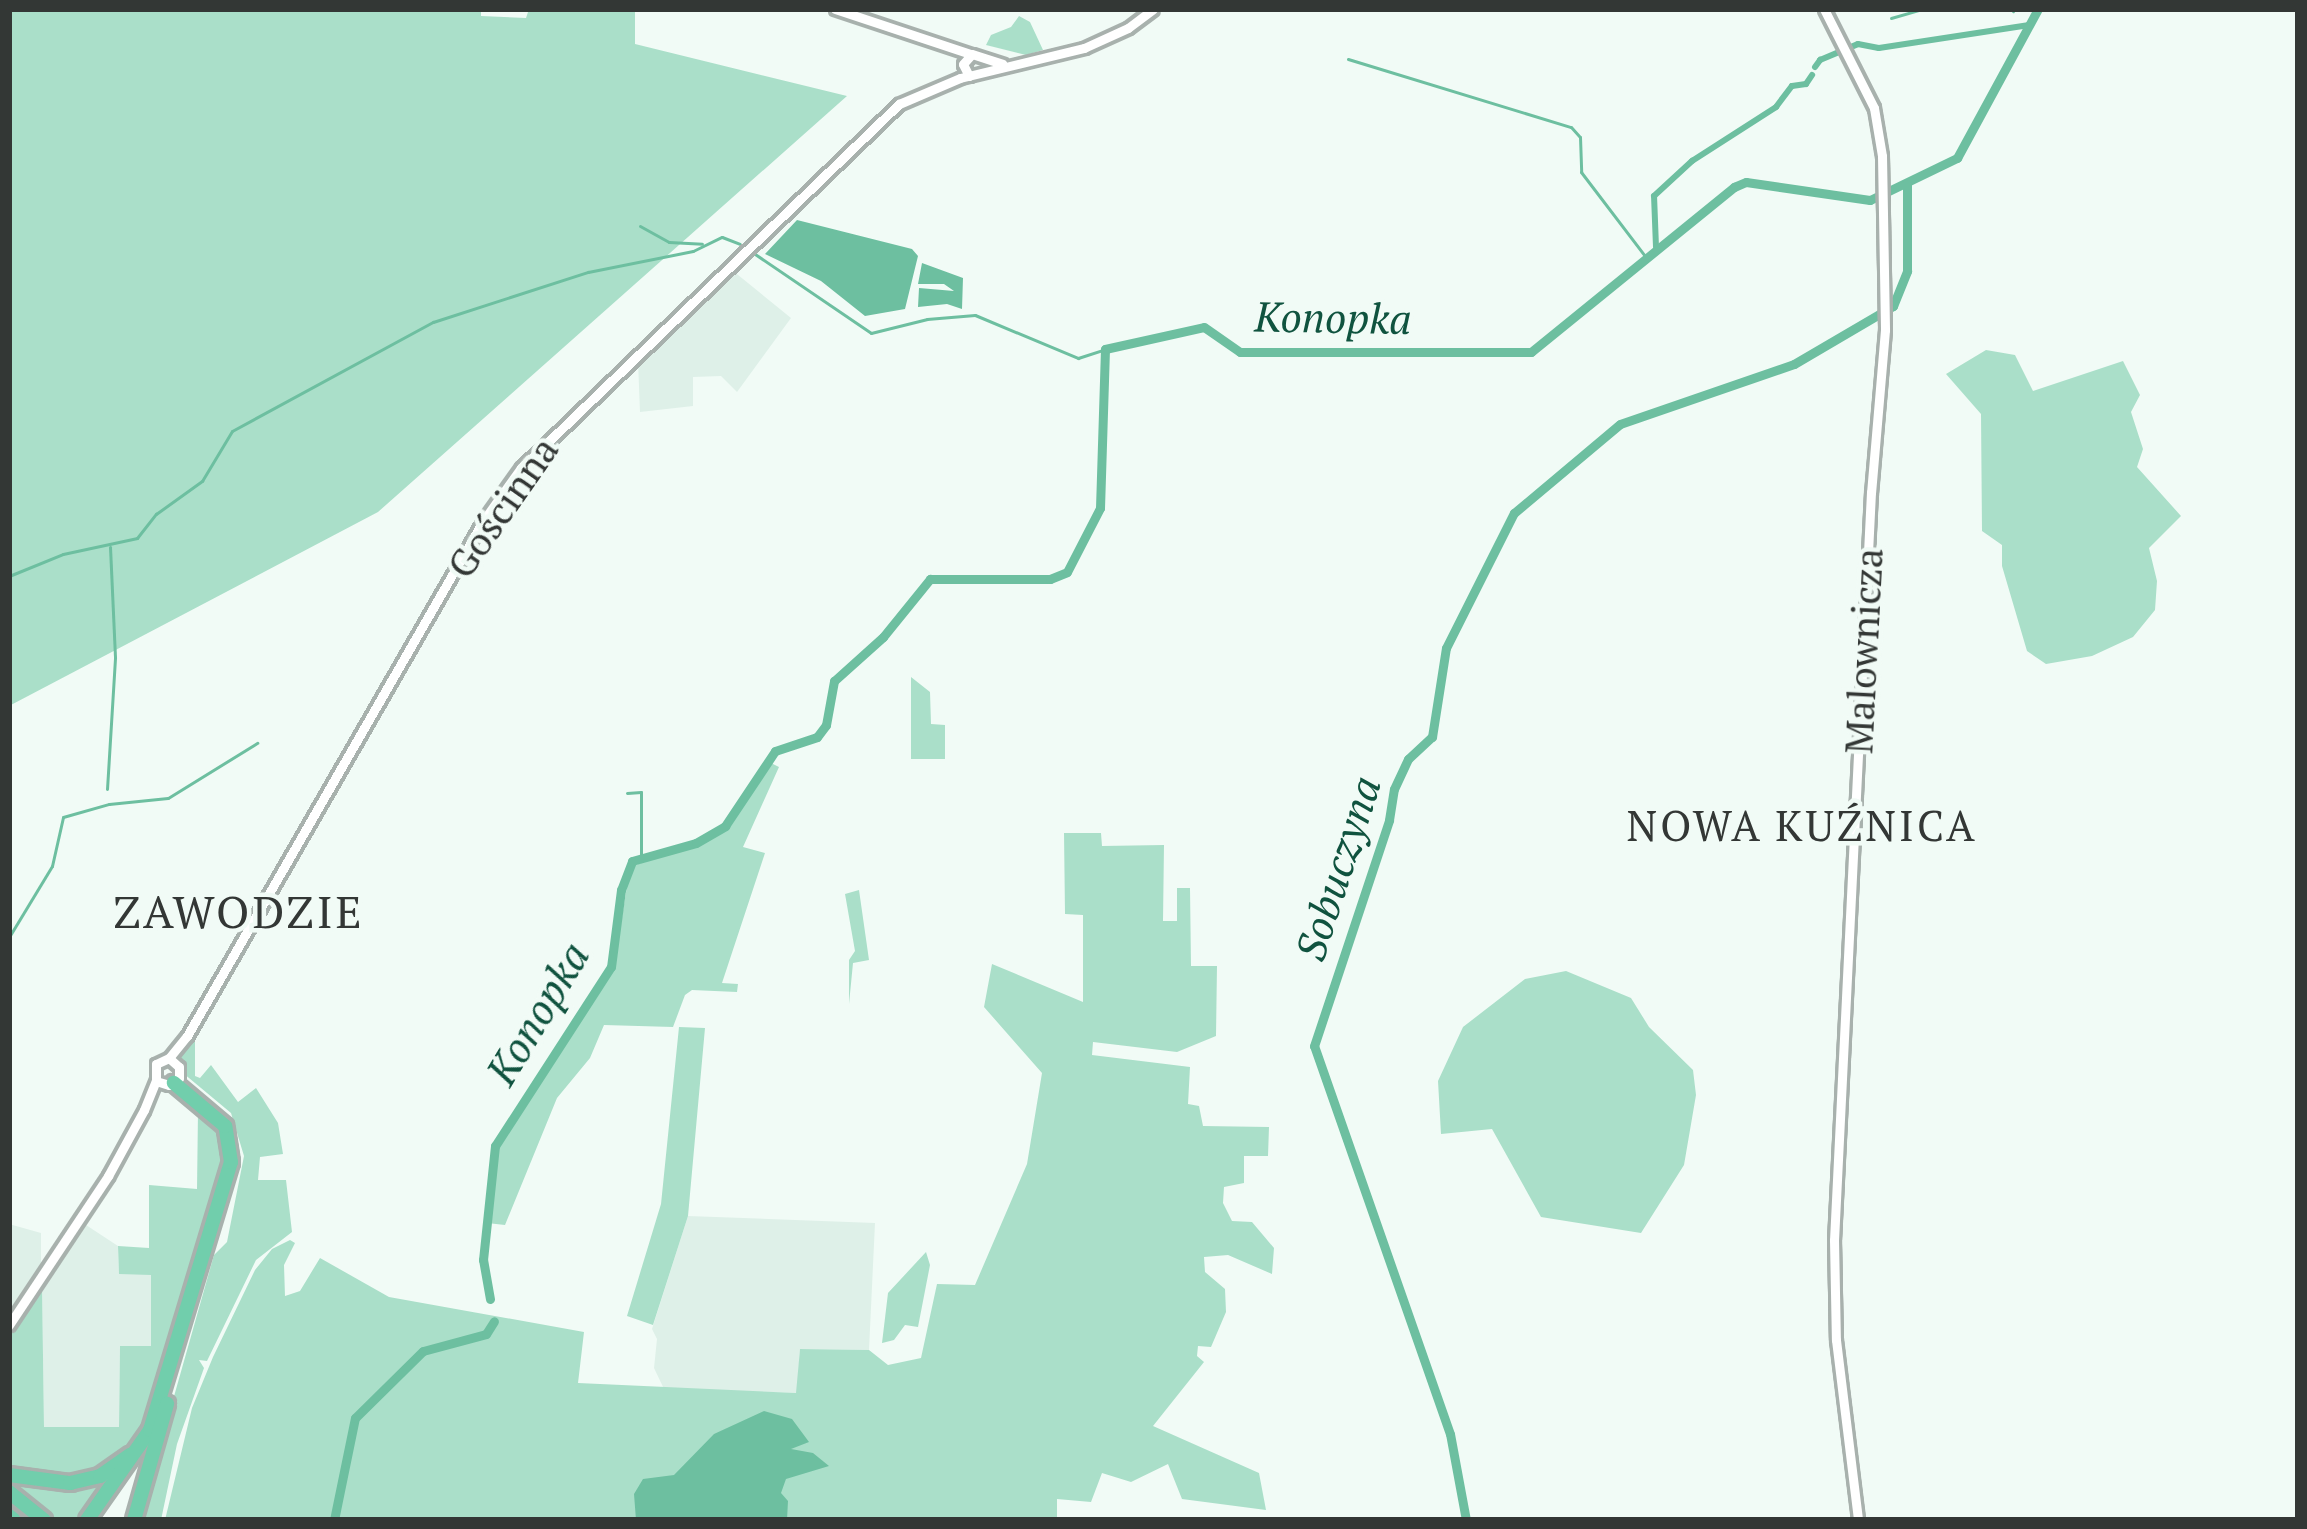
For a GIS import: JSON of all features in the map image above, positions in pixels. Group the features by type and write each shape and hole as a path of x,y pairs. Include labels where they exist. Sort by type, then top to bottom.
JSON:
{"highway":[{"path":"134,1520 232,1150 216,1114 170,1074"},
{"path":"9,1475 55,1484 100,1476 128,1456 159,1415"},
{"path":"87,1520 141,1448 159,1415"},
{"path":"97,1520 143,1458 159,1415"},
{"path":"9,1492 44,1520"}],"main road":[{"path":"835,9 943,44 967,65 986,66"},
{"name":"Gościnna","path":"9,1325 170,1074 187,1036 501,494 561,425 888,112 943,84 967,65 1008,65 1103,41 1153,9"},
{"name":"Malownicza","path":"1824,9 1874,108 1882,187 1883,320 1834,1240 1836,1340 1858,1520"}],"shaded area":[{"path":"9,9 481,9 481,16 526,18 529,9 635,9 635,44 847,96 378,512 9,706"},
{"path":"1019,16 1030,22 1043,50 1026,55 986,45 991,35 1011,27"},
{"path":"797,220 912,249 918,256 905,309 865,316 821,281 765,254"},
{"path":"922,263 963,278 962,309 947,304 918,307 919,288 954,291 944,284 918,284"},
{"path":"727,266 791,318 737,392 721,376 693,377 693,406 640,412 638,361"},
{"path":"1986,350 2015,355 2033,391 2123,361 2140,395 2131,412 2143,449 2137,467 2181,516 2149,548 2157,581 2155,610 2133,637 2092,656 2046,664 2027,651 2002,566 2002,545 1982,531 1981,414 1946,374"},
{"path":"911,677 930,692 931,724 945,725 945,759 911,759"},
{"path":"769,762 779,767 743,847 765,853 722,983 738,984 737,992 692,990 685,995 673,1027 604,1025 590,1058 557,1098 505,1225 487,1223 498,1146 614,967 630,867 717,836"},
{"path":"1064,833 1101,833 1102,846 1164,845 1163,921 1177,921 1177,888 1190,888 1191,966 1217,966 1216,1036 1177,1052 1093,1042 1092,1055 1190,1067 1188,1104 1199,1106 1203,1126 1269,1127 1268,1156 1244,1156 1244,1183 1224,1187 1223,1203 1232,1221 1252,1222 1274,1248 1272,1274 1228,1255 1204,1257 1205,1272 1225,1289 1226,1312 1211,1347 1198,1346 1197,1356 1204,1362 1153,1426 1259,1473 1266,1510 1182,1499 1168,1464 1131,1482 1102,1473 1091,1502 1057,1499 1057,1520 165,1520 192,1408 213,1357 255,1270 272,1249 290,1240 295,1243 284,1265 285,1296 300,1291 320,1258 389,1297 584,1332 578,1383 796,1393 800,1349 869,1350 888,1365 921,1358 937,1284 975,1285 1027,1164 1042,1073 984,1007 992,964 1083,1002 1083,915 1065,914"},
{"path":"859,890 869,960 853,963 849,1004 849,960 855,951 845,894"},
{"path":"1566,971 1631,998 1649,1027 1693,1070 1696,1095 1684,1165 1641,1233 1541,1217 1492,1129 1441,1134 1438,1081 1463,1027 1525,979"},
{"path":"679,1027 705,1028 688,1216 653,1325 627,1316 661,1204"},
{"path":"195,1031 195,1076 200,1078 211,1065 238,1102 256,1088 278,1123 283,1154 260,1157 258,1180 286,1180 292,1232 256,1260 207,1361 199,1360 204,1368 177,1444 161,1520 139,1520 214,1255 227,1242 244,1156 231,1113 183,1073 181,1057"},
{"path":"170,1087 218,1121 228,1155 146,1423 119,1461 103,1471 69,1478 9,1471 9,1333 42,1285 44,1427 119,1427 120,1346 151,1346 151,1275 119,1274 118,1246 149,1248 149,1185 197,1189 198,1111 171,1092 161,1092"},
{"path":"688,1216 875,1223 869,1350 800,1349 797,1393 664,1389 654,1368 657,1339 652,1329"},
{"path":"9,1224 41,1233 41,1265 9,1312"},
{"path":"86,1225 118,1246 119,1273 151,1274 151,1346 120,1347 119,1428 44,1428 42,1285"},
{"path":"926,1252 930,1265 918,1327 905,1325 894,1340 882,1343 888,1293"},
{"path":"764,1411 792,1419 809,1442 791,1449 813,1453 829,1466 786,1479 781,1493 788,1501 787,1520 636,1520 634,1494 643,1479 674,1475 714,1434"},
{"path":"118,1471 83,1520 56,1520 9,1484 9,1479 53,1487"}],"waterway":[{"path":"1891,18 1923,9"},
{"name":"Konopka","path":"490,1299 483,1260 495,1146 611,967 621,890 632,861 696,843 725,826 775,751 817,737 826,725 834,681 883,637 930,579 1050,579 1067,572 1100,508 1105,349 1204,327 1240,352 1531,352 1734,187 1746,182 1870,200 1957,158 2038,9"},
{"path":"1815,67 1820,60 1858,44 1879,48 2029,25"},
{"path":"1348,59 1571,127 1580,137 1581,172 1645,256"},
{"path":"1656,247 1654,196 1692,161 1776,107 1792,86 1806,84 1812,75"},
{"name":"Sobuczyna","path":"1466,1520 1450,1434 1314,1046 1389,820 1394,789 1408,759 1432,737 1446,648 1514,513 1620,424 1794,364 1893,306 1907,271 1907,183"},
{"path":"640,226 669,242 702,244"},
{"path":"9,576 63,554 137,538 156,514 202,481 232,431 433,322 588,272 693,251 722,237 740,244"},
{"path":"752,252 871,333 927,319 975,315 1078,358 1105,349"},
{"path":"107,789 115,657 110,547"},
{"path":"9,937 52,866 63,817 109,804 168,798 257,743"},
{"path":"627,793 641,792 641,856"},
{"name":"Konopka","path":"334,1520 355,1418 423,1351 486,1334 494,1321"}],"district":[{"name":"NOWA KUŹNICA","path":"1802,825"},
{"name":"ZAWODZIE","path":"239,912"}]}
